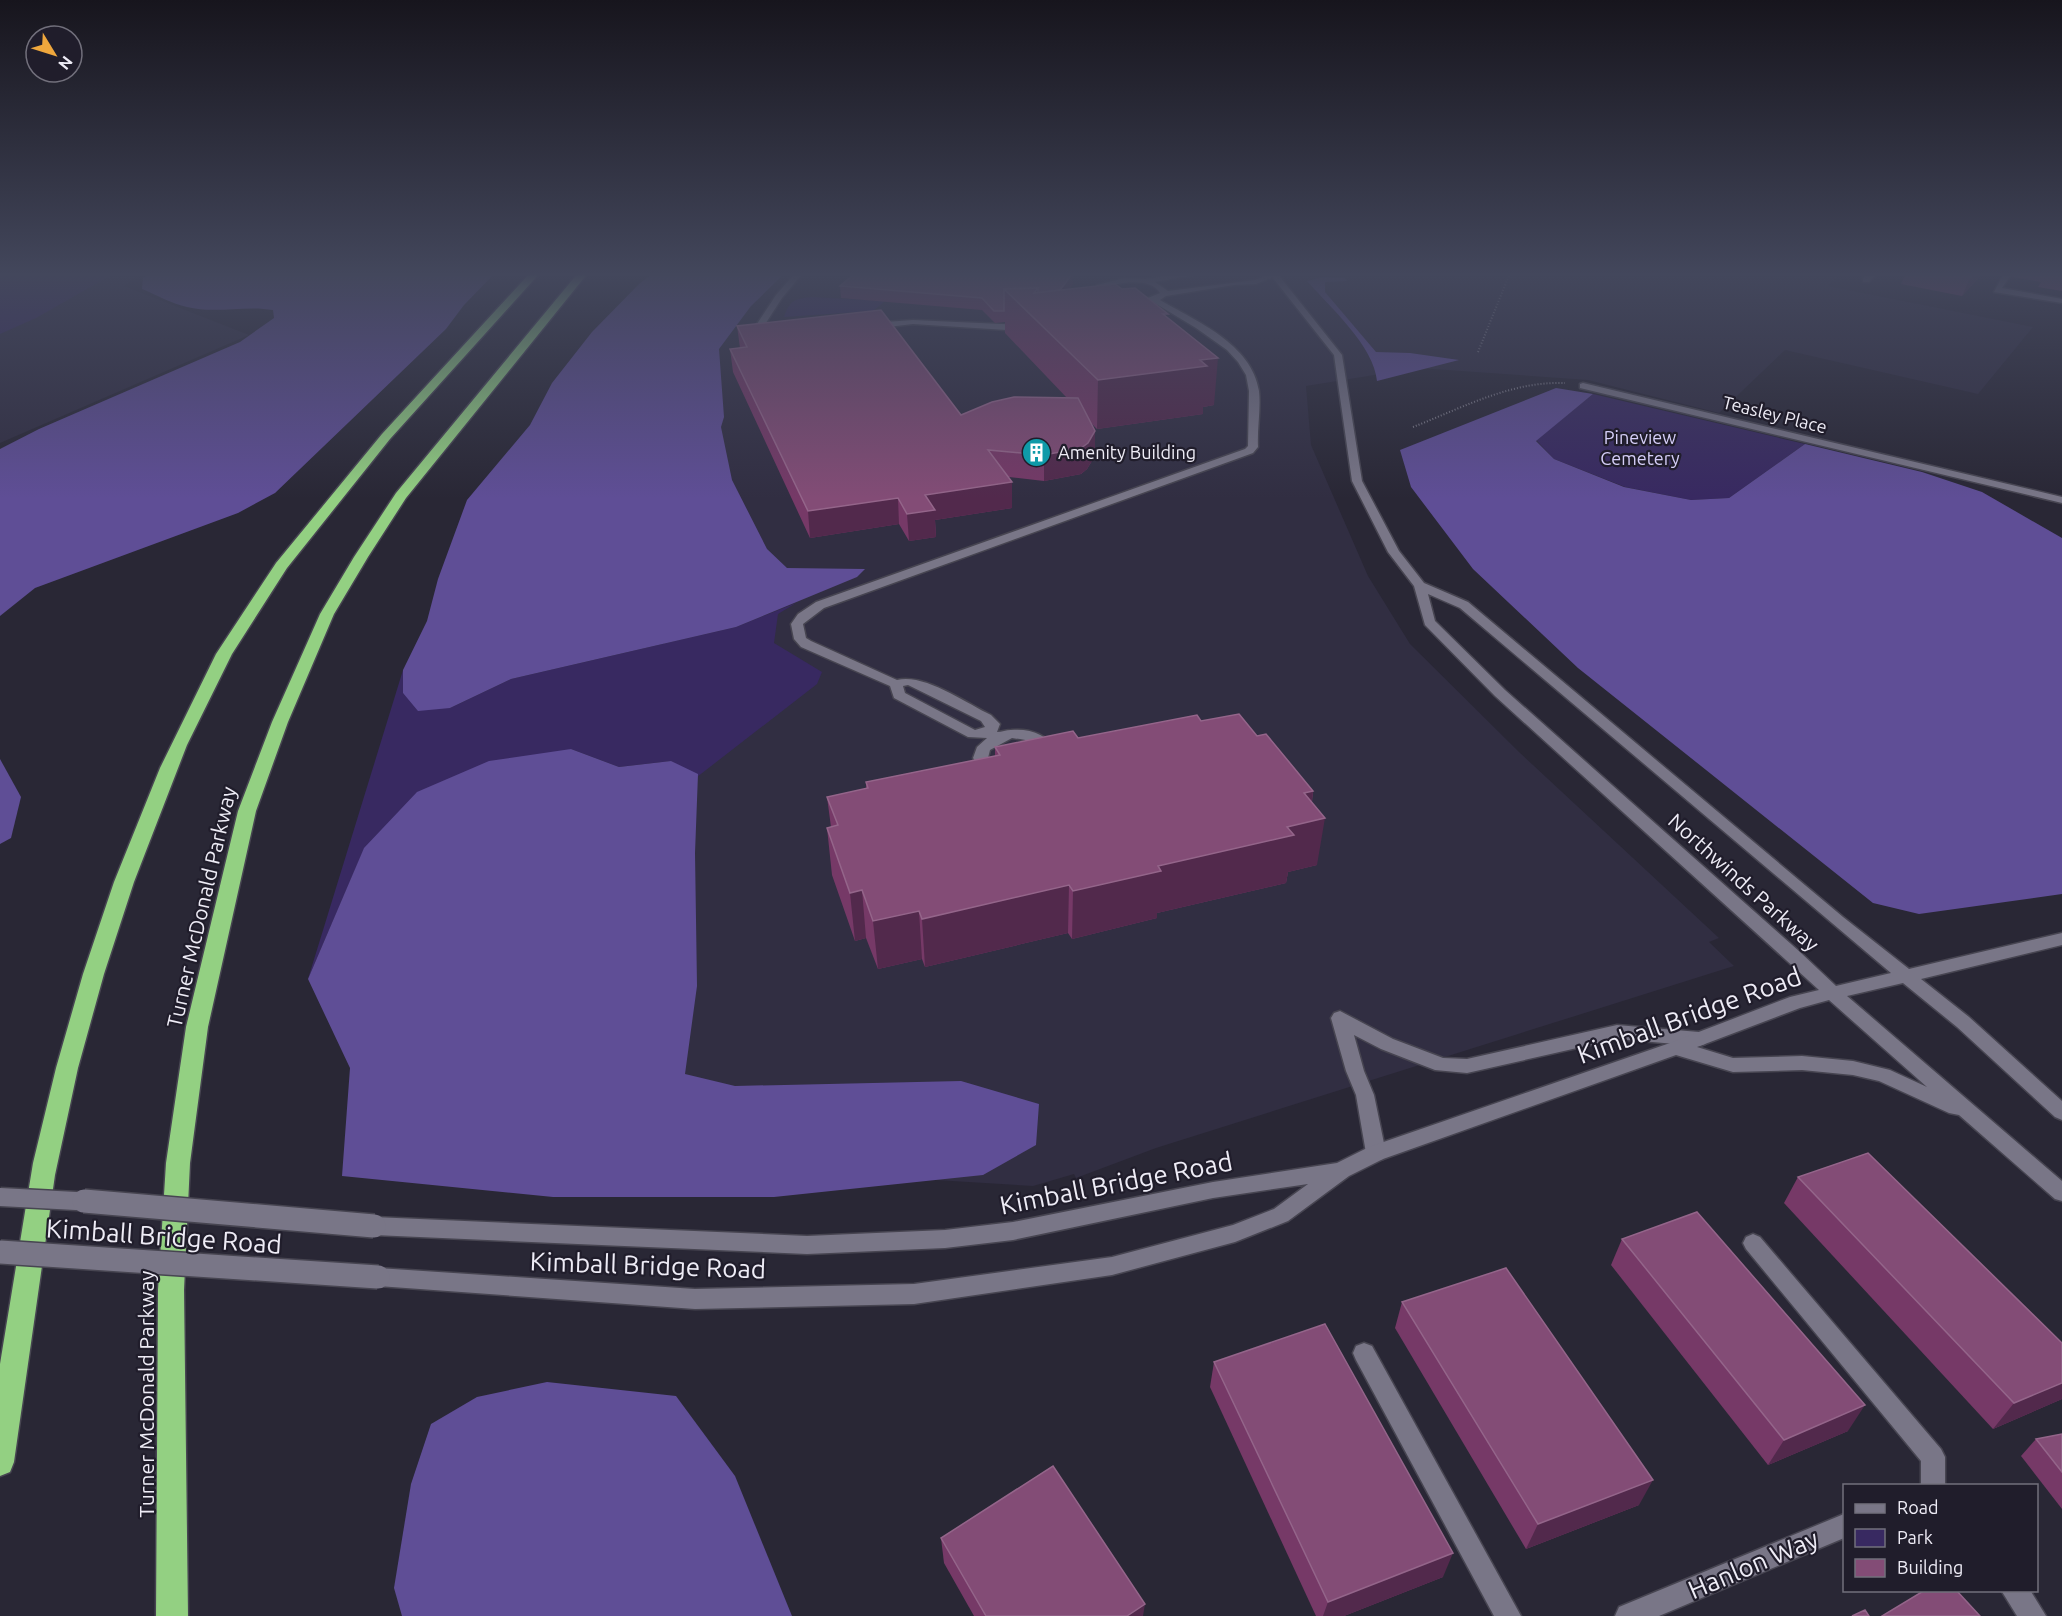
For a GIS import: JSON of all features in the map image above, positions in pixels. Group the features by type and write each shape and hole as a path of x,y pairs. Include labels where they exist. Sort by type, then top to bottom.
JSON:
{"highway":[{"path":"0,1462 6,1401 45,1167 73,1042 111,919 141,834 177,750 248,614 301,538 357,470 467,348"},
{"name":"Turner McDonald Parkway","path":"171,1616 171,1290 178,1163 197,1026 246,811 280,722 327,614 401,496 521,348"}],"street":[{"path":"896,684 899,694 918,705 973,734 992,735 993,724 986,718 917,683 908,681 896,684 806,644 800,639 797,624 802,617 820,605 1242,455 1253,447 1254,390 1245,366 1229,348"},
{"name":"Northwinds Parkway","path":"1332,348 1338,356 1358,481 1394,552 1420,586 1429,622 1500,693 1794,956 1833,994 2062,1193"},
{"name":"Teasley Place","path":"1583,387 2062,500"},
{"name":"Northwinds Parkway","path":"1420,586 1464,605 1837,921 1963,1022 2062,1112"},
{"name":"Kimball Bridge Road","path":"0,1252 695,1299 914,1294 1112,1266 1234,1233 1281,1215 1342,1170 1376,1153 1676,1048 1796,1002 2062,939"},
{"path":"1376,1153 1365,1095 1355,1071 1339,1016 1387,1044 1442,1065 1467,1066 1617,1032 1699,1039"},
{"path":"1676,1048 1733,1065 1802,1063 1873,1072 1972,1116"},
{"name":"Kimball Bridge Road","path":"0,1197 122,1203 374,1226 807,1245 945,1239 1013,1231 1213,1190 1342,1170"},
{"path":"1753,1243 1933,1457 1933,1484"},
{"path":"1364,1353 1508,1616"},
{"name":"Hanlon Way","path":"1628,1616 1843,1527"},
{"path":"2015,1592 2033,1616"}],"path":[{"path":"1413,427 1520,387 1552,381 1583,387"}],"shaded area":[{"path":"0,348 218,348 0,443"},
{"path":"225,348 426,348 275,493 238,513 35,588 0,616 0,449 39,429"},
{"path":"579,348 719,348 724,417 721,427 732,480 767,549 787,568 865,569 857,577 736,627 511,679 450,708 418,711 403,693 403,670 427,621 438,579 467,500 530,425 552,383"},
{"path":"698,348 2015,348 1978,394 1785,350 1719,413 1588,380 1418,368 1306,386 1311,445 1368,576 1410,644 1519,752 1719,938 1709,942 1734,966 1156,1148 1076,1178 1074,1174 1033,1186 654,1163 669,379"},
{"path":"1365,348 1373,348 1376,352 1410,353 1459,360 1377,381"},
{"path":"1556,388 1593,394 1536,441 1554,459 1624,487 1691,500 1729,498 1805,444 1922,472 1982,492 2062,538 2062,894 1919,914 1873,903 1578,668 1473,569 1411,487 1400,450"},
{"path":"571,749 619,767 671,761 698,774 695,853 697,986 685,1074 735,1086 961,1081 1039,1104 1036,1145 983,1175 774,1197 553,1197 342,1176 350,1068 308,979 364,848 417,792 489,761"},
{"path":"0,759 21,797 11,838 0,844"},
{"path":"547,1382 676,1396 735,1476 792,1616 402,1616 394,1588 411,1484 431,1424 477,1397"}],"green space":[{"name":"Pineview Cemetery","path":"1593,394 1805,444 1729,498 1691,500 1625,487 1554,459 1536,440"},
{"path":"796,603 778,614 774,643 822,672 817,684 697,777 671,761 619,767 571,749 364,849 308,979 403,670 403,693 450,708 511,679 736,627"}],"building":[{"path":"910,348 961,415 992,402 1014,397 1078,398 1095,431 1088,443 1081,448 1044,455 988,450 1012,482 925,495 935,510 907,514 898,498 808,511 730,349"},
{"path":"1065,348 1206,348 1218,358 1200,360 1207,366 1098,380"},
{"path":"1239,714 1257,736 1266,734 1313,791 1304,793 1325,818 1287,827 1294,835 1158,866 1161,871 1073,891 1069,885 922,919 919,911 873,921 862,890 850,893 827,828 838,825 827,797 868,788 866,782 1000,755 995,747 1073,731 1078,738 1197,715 1201,721"},
{"path":"1868,1153 2062,1343 2062,1383 2014,1403 1798,1177"},
{"path":"1697,1212 1865,1405 1784,1440 1622,1239"},
{"path":"1506,1268 1653,1480 1538,1524 1402,1302"},
{"path":"1325,1324 1453,1553 1328,1602 1214,1362"},
{"path":"2062,1434 2062,1472 2036,1439"},
{"path":"1053,1466 1145,1604 1127,1616 986,1616 941,1538"},
{"path":"1922,1592 1958,1592 1980,1616 1882,1616"},
{"path":"1865,1610 1869,1616 1852,1616"}],"place":[{"name":"Amenity Building","path":"1037,452"}]}
